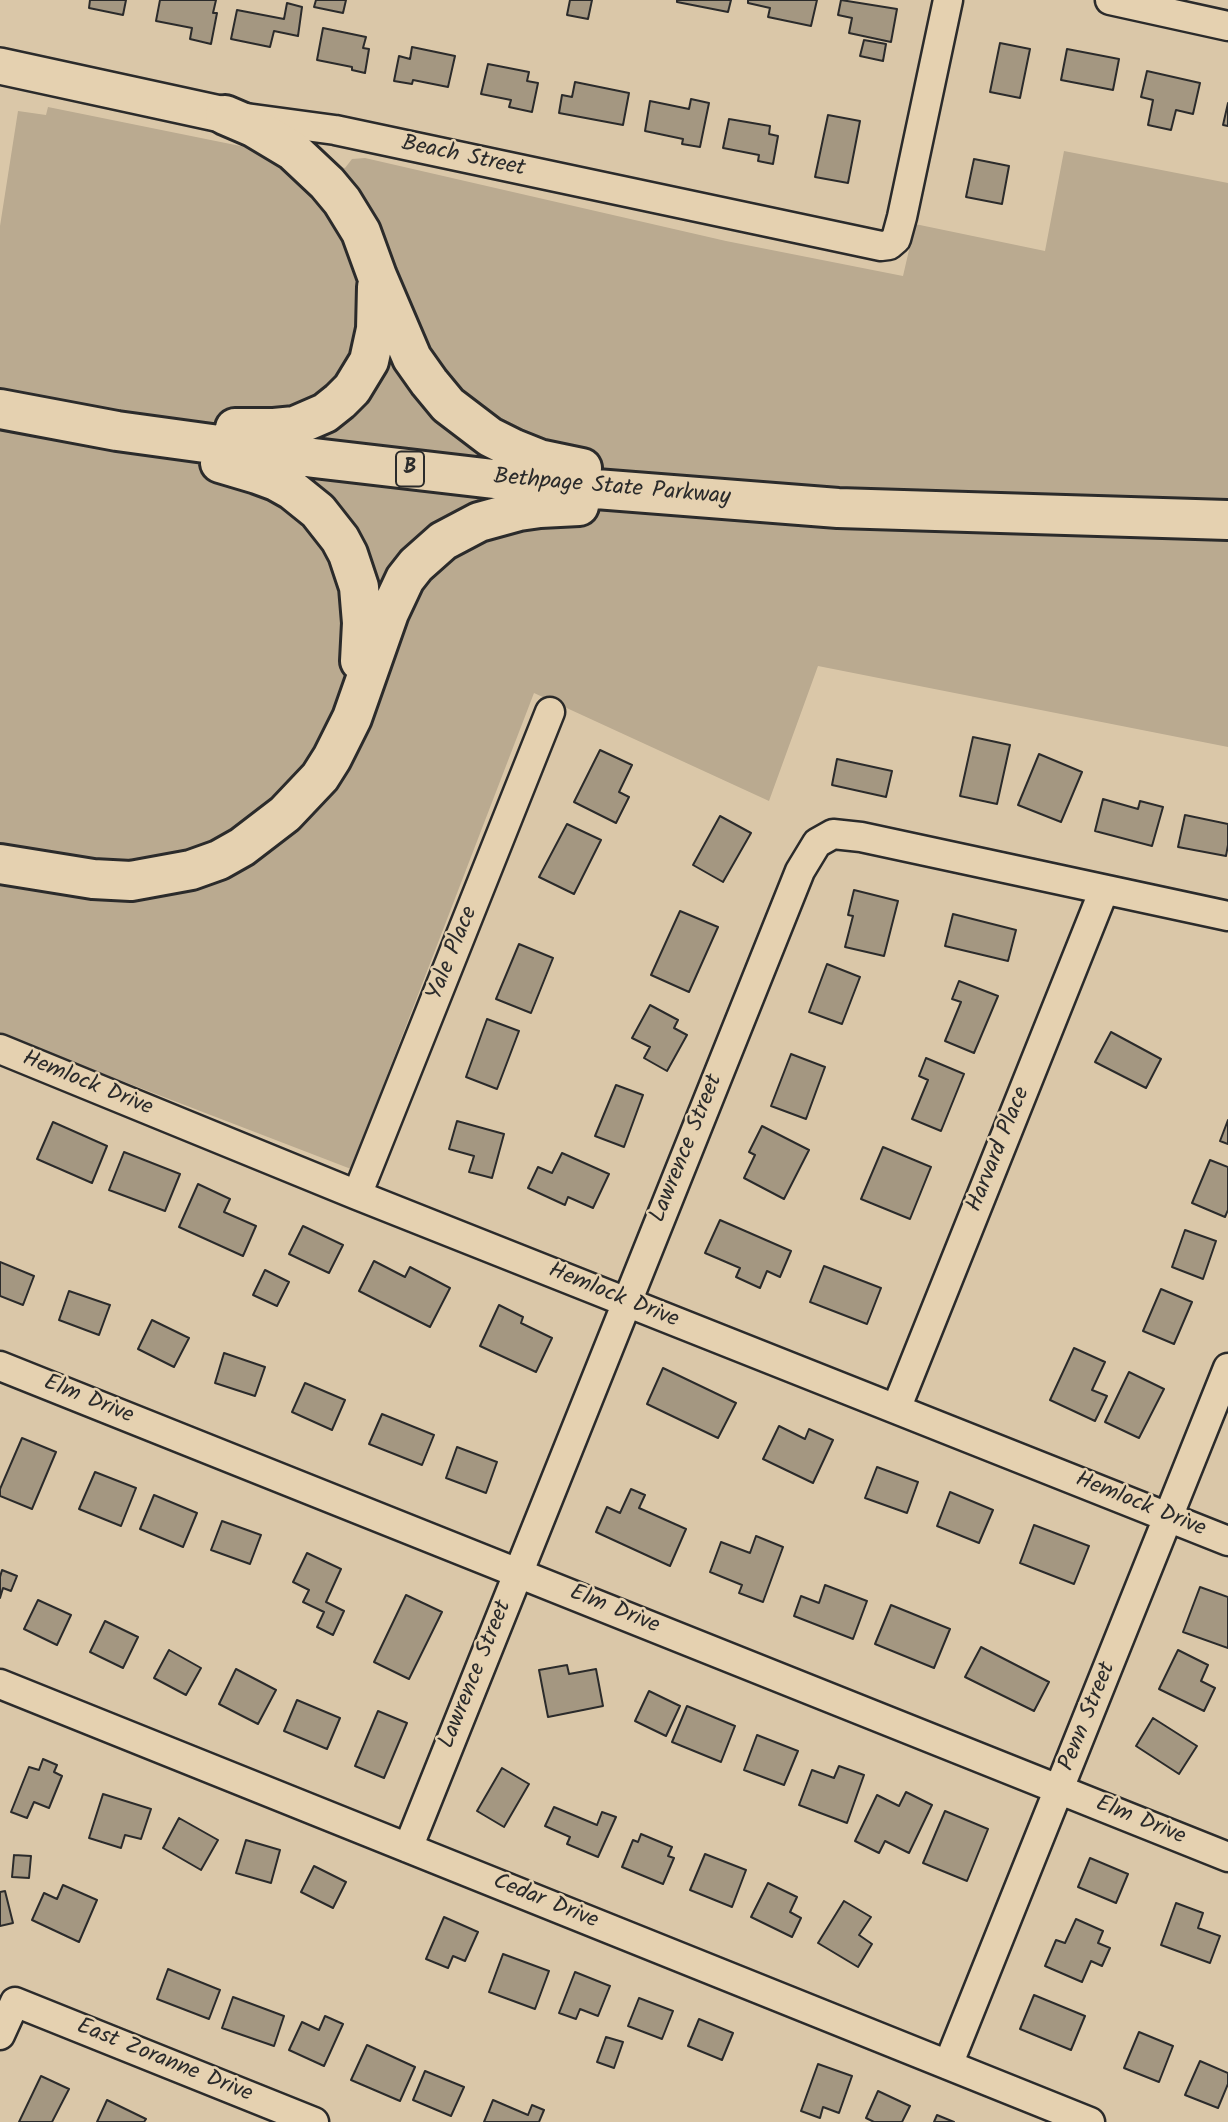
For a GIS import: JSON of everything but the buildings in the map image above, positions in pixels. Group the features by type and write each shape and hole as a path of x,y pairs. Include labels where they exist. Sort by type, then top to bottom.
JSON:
{"highway":[{"path":"225,115 293,150 327,183 353,217 408,349 429,383 448,405 490,437 539,459 704,498"},
{"path":"117,430 274,428 295,426 325,413 352,389 369,361 376,329 377,276"},
{"name":"Bethpage State Parkway","path":"0,409 117,430 450,474 704,498 838,508 1228,520"},
{"path":"117,430 276,481 307,501 330,525 348,554 362,605 362,644 352,718"},
{"path":"0,864 93,879 131,881 191,870 219,860 267,830 304,795 332,758 352,718 389,613 405,579 428,553 461,530 499,515 540,508 704,498"}],"street":[{"name":"Beach Street","path":"0,66 225,115 335,130 881,246 889,245 896,239 948,0"},
{"path":"1110,0 1228,26"},
{"name":"Yale Place","path":"357,1195 550,712"},
{"name":"Lawrence Street","path":"408,1848 800,871 817,843 834,835 861,837 1228,916"},
{"name":"Harvard Place","path":"896,1409 1104,891"},
{"name":"Hemlock Drive","path":"0,1049 357,1195 1228,1541"},
{"name":"Elm Drive","path":"0,1366 1228,1857"},
{"name":"Penn Street","path":"948,2065 1228,1368"},
{"name":"Cedar Drive","path":"0,1684 1090,2122"},
{"name":"East Zoranne Drive","path":"0,2035 15,2002 281,2116 314,2122"}],"shaded area":[{"path":"48,107 345,168 352,159 365,158 726,241 903,276 915,224 1045,251 1064,151 1228,183 1228,747 818,666 769,801 534,693 351,1169 0,1034 0,226 18,111 46,115"}]}
